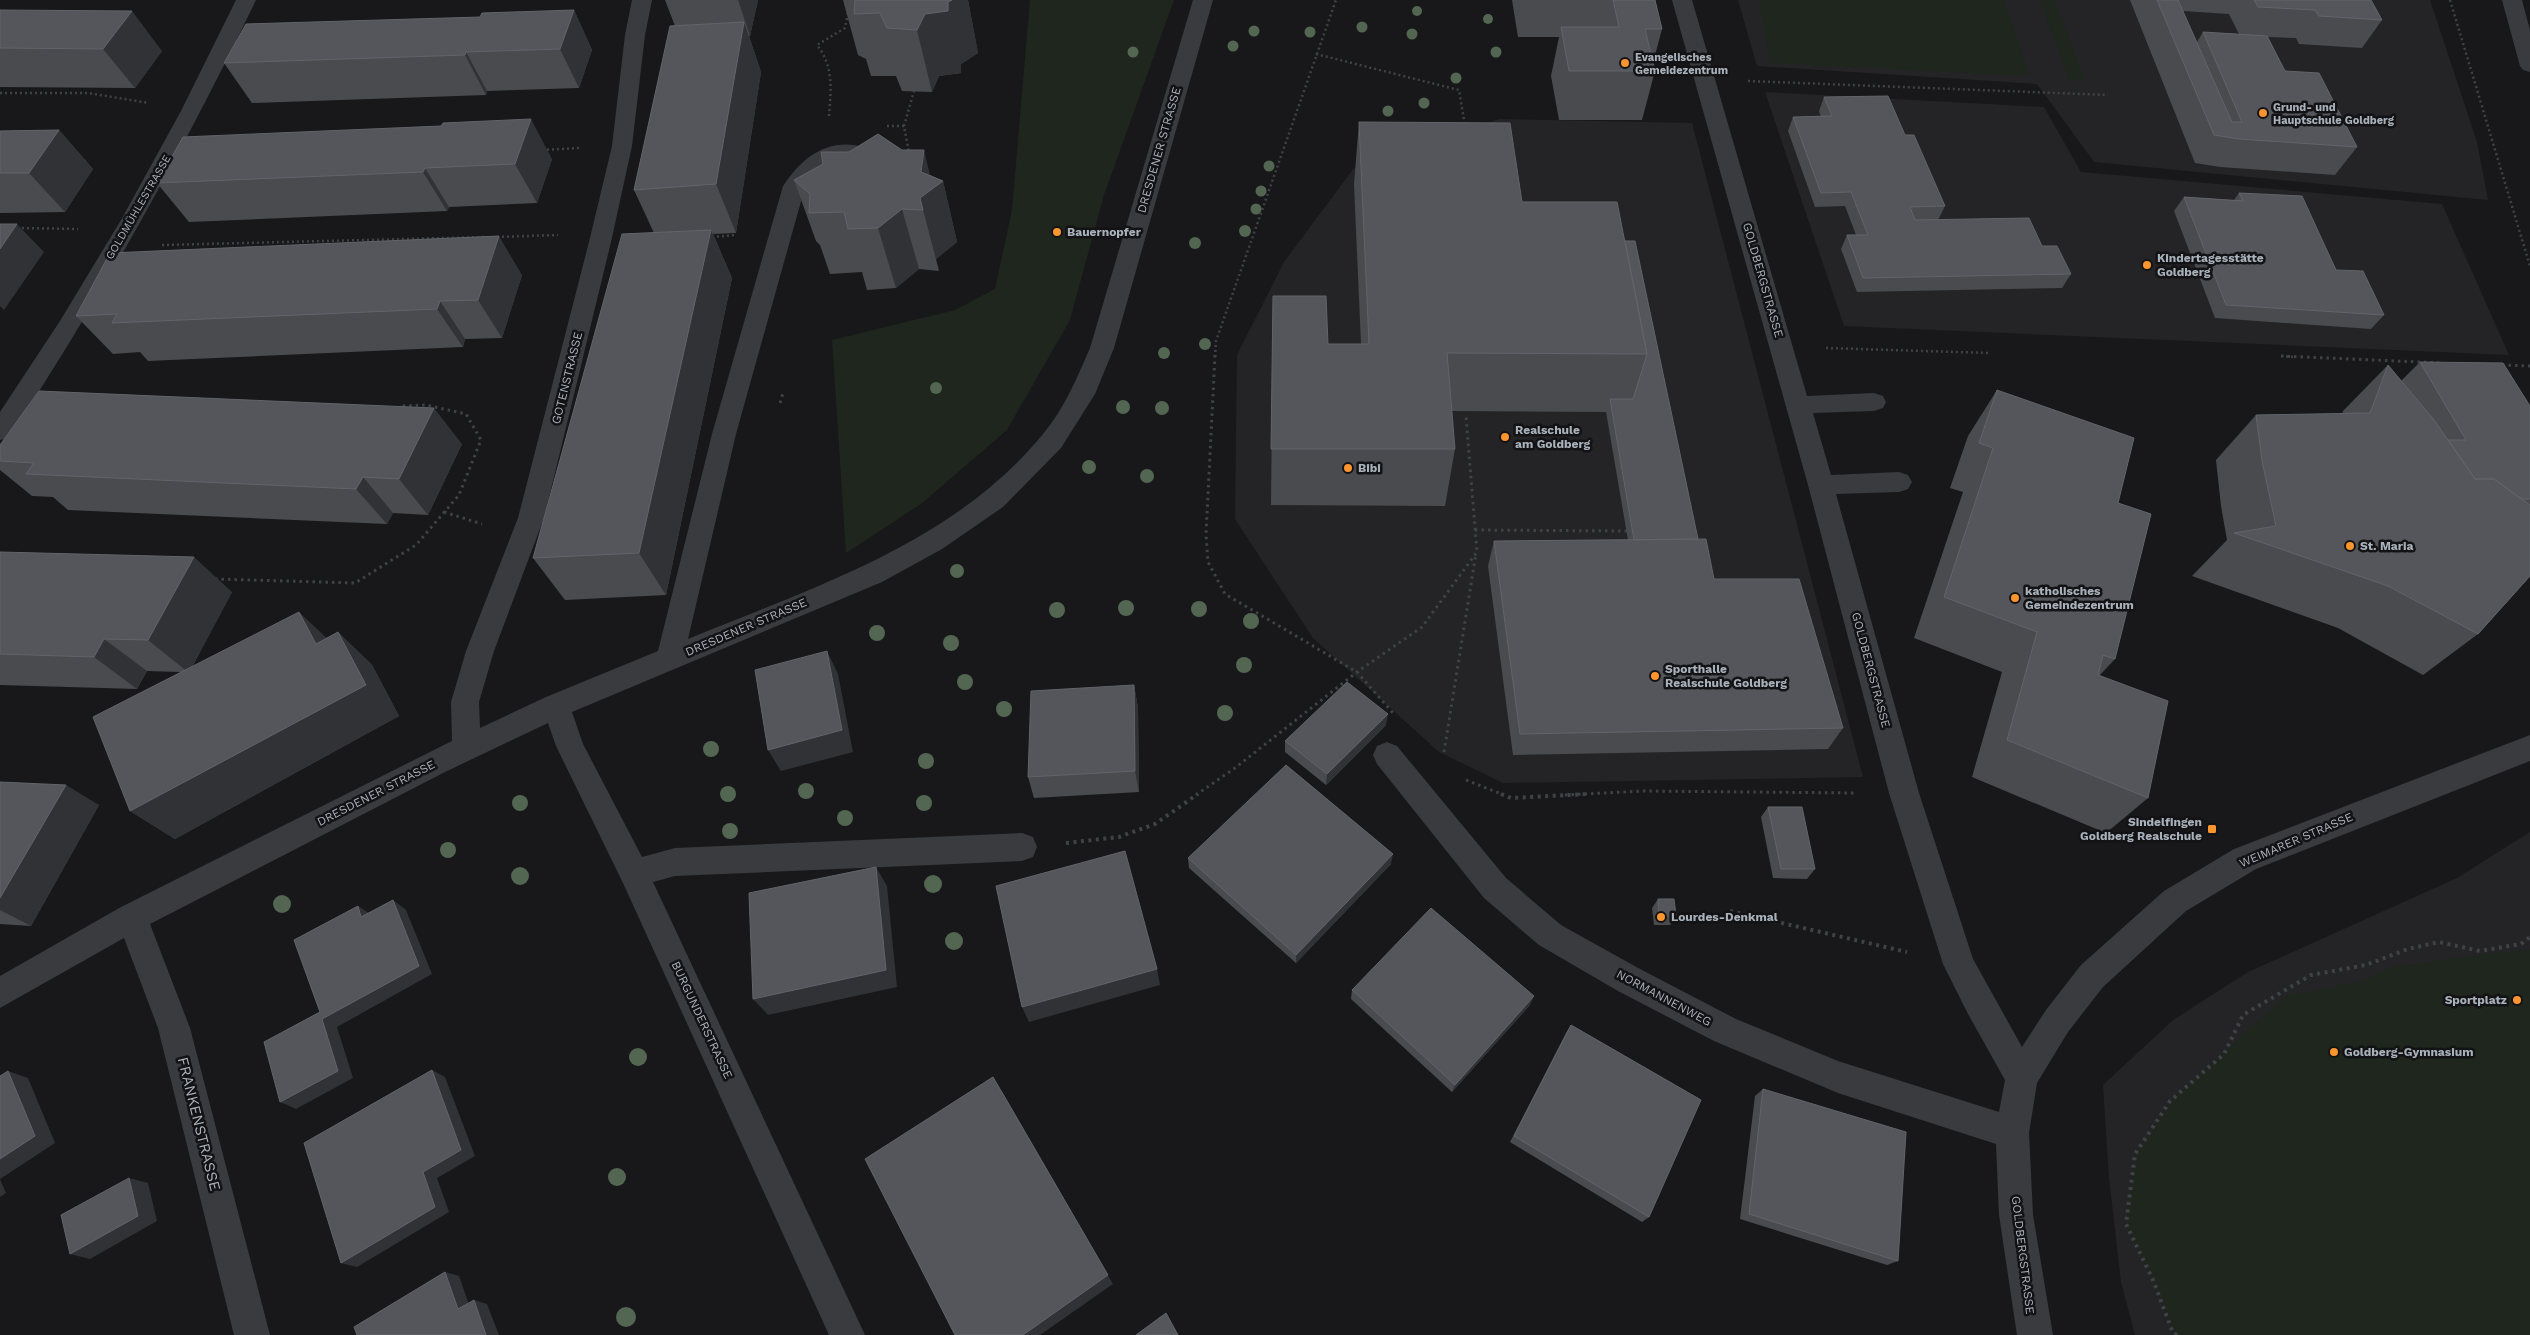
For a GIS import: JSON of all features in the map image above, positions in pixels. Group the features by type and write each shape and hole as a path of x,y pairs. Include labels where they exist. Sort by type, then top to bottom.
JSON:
{"street":[{"name":"GOLDMÜHLESTRASSE","path":"0,431 67,326 154,180 221,54 246,0"},
{"name":"GOTENSTRASSE","path":"467,748 465,702 480,651 531,518 604,265 602,234 622,146 635,35 642,0"},
{"name":"DRESDENER STRASSE","path":"0,993 132,916 467,748 556,706 873,574 933,542 994,500 1052,442 1083,394 1102,348 1203,0"},
{"name":"GOLDBERGSTRASSE","path":"1682,0 1821,485 1904,793 1960,964 1979,1003 2022,1078 2012,1133 2016,1215 2035,1335"},
{"path":"2512,0 2530,66"},
{"path":"670,658 724,434 794,186 809,165 820,156 836,153 879,151"},
{"path":"1798,405 1874,402"},
{"path":"1821,485 1899,482"},
{"name":"BURGUNDERSTRASSE","path":"556,706 570,746 634,873 847,1335"},
{"name":"WEIMARER STRASSE","path":"2022,1078 2057,1021 2092,976 2175,901 2245,859 2396,798 2530,748"},
{"name":"NORMANNENWEG","path":"1387,755 1494,888 1550,935 1629,980 1725,1030 1838,1077 2012,1133"},
{"path":"634,873 675,862 1022,847"},
{"name":"FRANKENSTRASSE","path":"132,916 174,1028 252,1335"}],"path":[{"path":"1336,0 1216,341 1206,534 1208,562 1225,594 1357,672 1396,717"},
{"path":"2450,0 2530,266"},
{"path":"845,28 853,25"},
{"path":"1316,54 1459,90 1466,128"},
{"path":"1705,79 2108,95"},
{"path":"904,126 914,91"},
{"path":"0,92 88,93 155,104"},
{"path":"533,150 566,148"},
{"path":"9,227 84,229"},
{"path":"156,246 602,234"},
{"path":"1782,347 1989,353"},
{"path":"2281,356 2450,363"},
{"path":"2500,365 2530,366"},
{"path":"208,578 355,583 416,545 460,495 480,440 466,414 426,405 396,406"},
{"path":"1423,800 1441,769 1476,552 1466,417"},
{"path":"1474,530 1627,530"},
{"path":"1059,844 1118,837 1155,824 1235,768 1357,672 1422,627 1476,552"},
{"path":"1441,769 1511,798 1643,792 1904,793"},
{"path":"1730,911 1960,964"},
{"path":"2177,1335 2174,1333 2153,1280 2126,1224 2135,1154 2170,1101 2224,1054 2243,1015 2311,975 2366,965 2408,949 2439,942 2480,951 2521,944 2530,937"}],"shaded area":[{"path":"1030,0 1174,0 1104,195 1070,320 1007,430 921,504 846,553 832,340 955,310 995,289 1012,210"},
{"name":"Grund- und Hauptschule Goldberg","path":"1738,0 2430,0 2477,142 2488,200 2094,162 2037,84 1757,66"},
{"path":"1759,0 2004,0 2030,76 1770,63"},
{"path":"2040,0 2055,0 2085,81 2069,80"},
{"name":"Kindertagesstätte Goldberg","path":"1765,92 2044,107 2081,172 2442,204 2509,355 1844,326"},
{"name":"Realschule am Goldberg","path":"1499,119 1692,123 1863,777 1503,783 1439,752 1313,638 1235,519 1237,355 1284,262 1354,168"},
{"name":"Goldberg-Gymnasium","path":"2530,832 2530,1335 2135,1335 2121,1282 2109,1178 2103,1085 2173,1020 2248,972 2457,878"},
{"name":"Goldberg-Gymnasium","path":"2530,950 2530,1335 2191,1335 2173,1333 2153,1280 2126,1224 2135,1154 2170,1101 2286,996 2363,981 2397,965"}],"building":[{"path":"855,0 952,0 948,2 948,11 925,14 917,30 887,28 880,13 854,14"},
{"path":"1613,0 1655,0 1662,29 1645,29 1655,71 1569,71 1561,27 1619,27"},
{"path":"2157,0 2178,0 2232,122 2242,122 2203,32 2267,36 2285,71 2319,73 2357,147 2239,139 2214,135"},
{"path":"2254,0 2371,0 2382,20 2319,16 2315,10 2258,7"},
{"path":"0,10 132,11 103,49 0,48"},
{"path":"574,10 560,49 466,52 465,55 224,63 246,24 480,17 482,13"},
{"path":"744,22 716,184 634,190 670,26"},
{"path":"1888,96 1905,135 1914,135 1945,206 1910,207 1915,220 2029,218 2042,246 2057,246 2071,274 1863,278 1847,235 1868,235 1851,192 1821,193 1793,117 1832,116 1824,97"},
{"path":"531,119 515,164 425,168 423,172 157,183 183,137 441,126 443,123"},
{"path":"1359,122 1510,123 1522,202 1617,202 1647,354 1447,353 1455,449 1271,449 1273,296 1326,296 1328,344 1369,344"},
{"path":"59,130 29,173 0,173 0,131"},
{"path":"878,134 902,150 924,150 921,172 943,181 920,198 923,210 902,209 878,228 848,229 844,212 809,213 810,194 794,180 823,164 821,152 849,152"},
{"path":"2239,193 2302,196 2336,270 2363,271 2384,315 2226,305 2184,197 2243,201"},
{"path":"0,224 17,224 0,249"},
{"path":"711,230 639,553 533,558 622,234"},
{"path":"499,236 478,300 440,301 437,309 112,323 117,314 76,316 110,253"},
{"path":"1625,241 1635,241 1698,539 1634,540 1610,399 1633,399 1647,354"},
{"path":"2420,362 2503,363 2530,406 2530,499 2521,499 2494,479 2475,479 2448,440 2466,440"},
{"path":"2388,365 2434,420 2475,479 2494,479 2530,505 2530,576 2478,634 2388,586 2234,533 2276,526 2262,461 2256,415 2370,413"},
{"path":"1997,390 2134,438 2118,503 2151,514 2115,659 2103,655 2098,675 2168,701 2148,798 2007,740 2037,632 1944,597 1993,448 1979,443"},
{"path":"39,391 434,408 399,479 363,477 356,489 26,474 34,463 0,461 0,445"},
{"name":"Sporthalle Realschule Goldberg","path":"1706,539 1714,579 1799,579 1843,728 1520,734 1494,541"},
{"path":"0,552 194,557 148,640 104,639 94,657 0,654"},
{"path":"299,612 316,644 338,632 366,685 130,811 93,717"},
{"path":"827,651 842,730 768,750 755,670"},
{"path":"1347,682 1388,714 1327,774 1285,741"},
{"path":"1134,685 1135,771 1028,777 1031,691"},
{"path":"1286,765 1393,854 1296,955 1188,858"},
{"path":"0,782 66,785 0,898"},
{"path":"1768,807 1802,807 1815,869 1781,869"},
{"path":"1125,851 1157,969 1022,1007 996,886"},
{"path":"876,867 886,970 753,999 749,893"},
{"path":"1658,899 1674,899 1676,916 1659,916"},
{"path":"393,900 419,966 322,1019 338,1071 280,1102 264,1042 320,1012 294,940 358,906 361,917"},
{"path":"1431,908 1534,996 1455,1085 1352,990"},
{"path":"1571,1025 1701,1100 1649,1217 1514,1136"},
{"path":"432,1070 461,1150 423,1172 435,1207 341,1263 304,1143"},
{"path":"8,1071 35,1136 0,1159 0,1076"},
{"path":"993,1077 1108,1275 1023,1335 955,1335 865,1159"},
{"path":"1763,1089 1906,1132 1898,1261 1749,1214"},
{"path":"129,1178 138,1216 70,1254 61,1215"},
{"path":"445,1272 458,1309 474,1300 486,1335 357,1335 354,1327"},
{"path":"1166,1313 1178,1335 1136,1335"}],"place":[{"name":"Evangelisches Gemeidezentrum","path":"1625,63"},
{"name":"Grund- und Hauptschule Goldberg","path":"2263,113"},
{"name":"Bauernopfer","path":"1057,232"},
{"name":"Kindertagesstätte Goldberg","path":"2147,265"},
{"name":"Realschule am Goldberg","path":"1505,437"},
{"name":"Bibi","path":"1348,468"},
{"name":"St. Maria","path":"2350,546"},
{"name":"katholisches Gemeindezentrum","path":"2015,598"},
{"name":"Sporthalle Realschule Goldberg","path":"1655,676"},
{"name":"Sindelfingen Goldberg Realschule","path":"2212,829"},
{"name":"Lourdes-Denkmal","path":"1661,917"},
{"name":"Sportplatz","path":"2517,1000"},
{"name":"Goldberg-Gymnasium","path":"2334,1052"}]}
